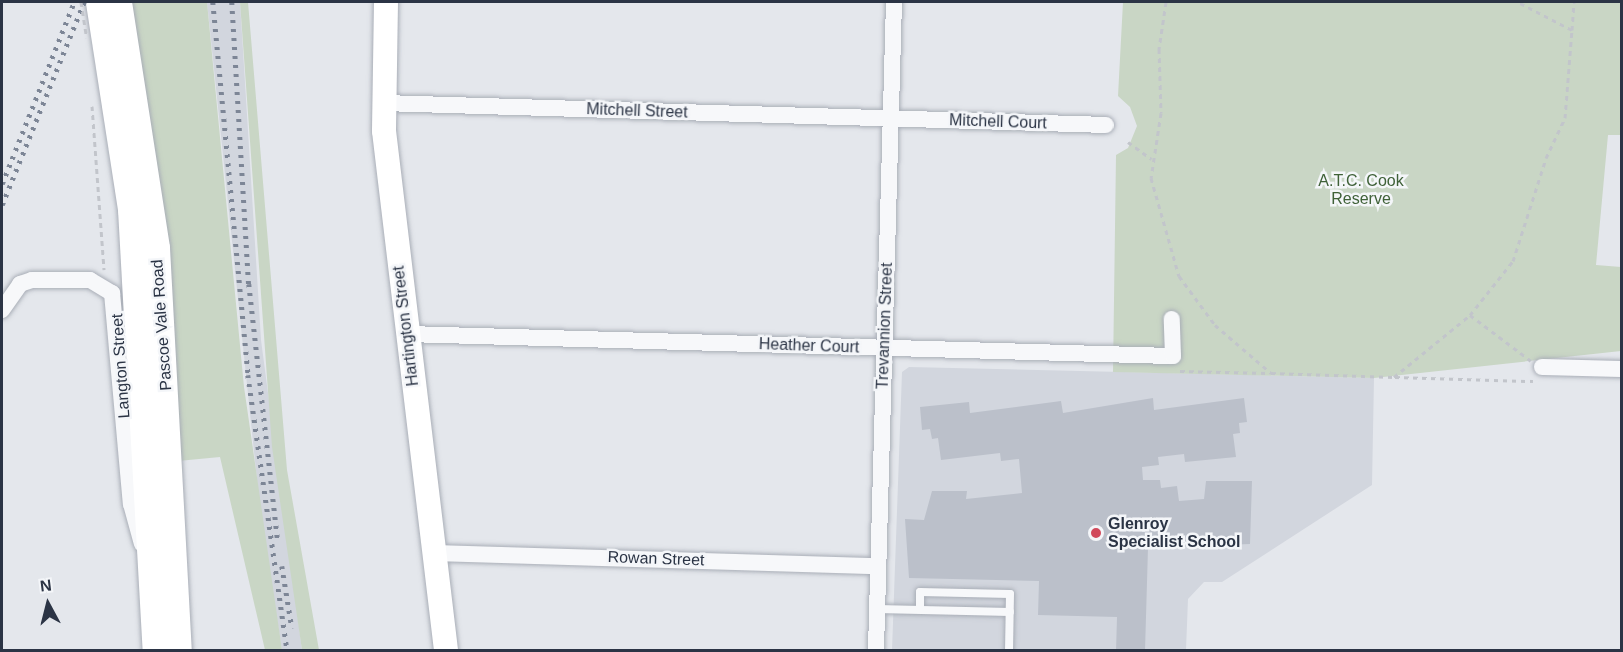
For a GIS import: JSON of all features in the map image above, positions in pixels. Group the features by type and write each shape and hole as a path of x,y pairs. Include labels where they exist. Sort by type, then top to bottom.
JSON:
{"main road":[{"name":"Pascoe Vale Road","path":"99,2 131,209 156,651"},
{"name":"Pascoe Vale Road","path":"118,2 156,248 178,651"}],"street":[{"name":"Hartington Street","path":"386,2 382,103 407,334 446,651"},
{"name":"Trevannion Street","path":"876,651 894,2"},
{"name":"Mitchell Street","path":"382,103 891,118"},
{"name":"Mitchell Court","path":"891,118 1106,125"},
{"path":"2,310 26,281 99,282"},
{"name":"Langton Street","path":"99,282 112,293 118,311 131,504 151,564"},
{"name":"Heather Court","path":"407,334 1173,356 1172,319"},
{"path":"1544,374 1622,369"},
{"name":"Rowan Street","path":"434,553 878,566"}],"lane":[{"path":"920,609 920,592 1010,594 1009,651"},
{"path":"876,609 1010,612"}],"path":[{"path":"81,2 88,49"},
{"path":"1166,2 1159,49 1161,113 1151,159 1150,178 1175,268 1215,325 1271,373 1394,377 1544,374"},
{"path":"1518,2 1572,30"},
{"path":"1394,377 1470,315 1513,261 1529,224 1540,176 1565,118 1574,2"},
{"path":"91,93 104,274 99,282"},
{"path":"1128,142 1151,159"},
{"path":"1470,315 1509,349 1544,374"}],"shaded area":[{"path":"207,2 240,2 261,340 302,650 282,650 262,528"},
{"name":"Glenroy Specialist School","path":"909,367 1374,378 1372,485 1222,582 1204,582 1188,599 1186,650 892,650 902,372"}],"green space":[{"path":"127,2 207,2 244,387 282,650 265,650 220,457 178,461"},
{"path":"240,2 248,2 287,470 319,650 302,650 272,447"},
{"name":"A.T.C. Cook Reserve","path":"1123,2 1621,2 1621,135 1608,135 1596,265 1621,267 1621,351 1374,378 1113,372 1116,155 1128,148 1137,126 1130,107 1118,96"}],"building":[{"path":"1153,398 1154,410 1244,398 1247,422 1239,423 1240,433 1233,434 1236,457 1185,462 1184,454 1158,457 1159,465 1142,467 1143,480 1160,480 1161,488 1177,486 1179,501 1204,499 1206,481 1252,481 1250,544 1148,548 1145,651 1116,651 1117,617 1038,615 1039,581 909,578 905,519 924,520 932,491 967,491 966,499 1022,493 1019,459 1001,461 1000,453 941,460 938,438 932,439 930,429 922,430 920,407 969,402 970,413 1061,401 1063,413"}],"railway":[{"path":"2,184 74,2"},
{"path":"2,205 84,2"},
{"path":"213,2 248,375 287,650"},
{"path":"232,2 249,284 278,542"},
{"path":"282,566 292,628"}],"place":[{"name":"Glenroy Specialist School","path":"1096,533"}]}
